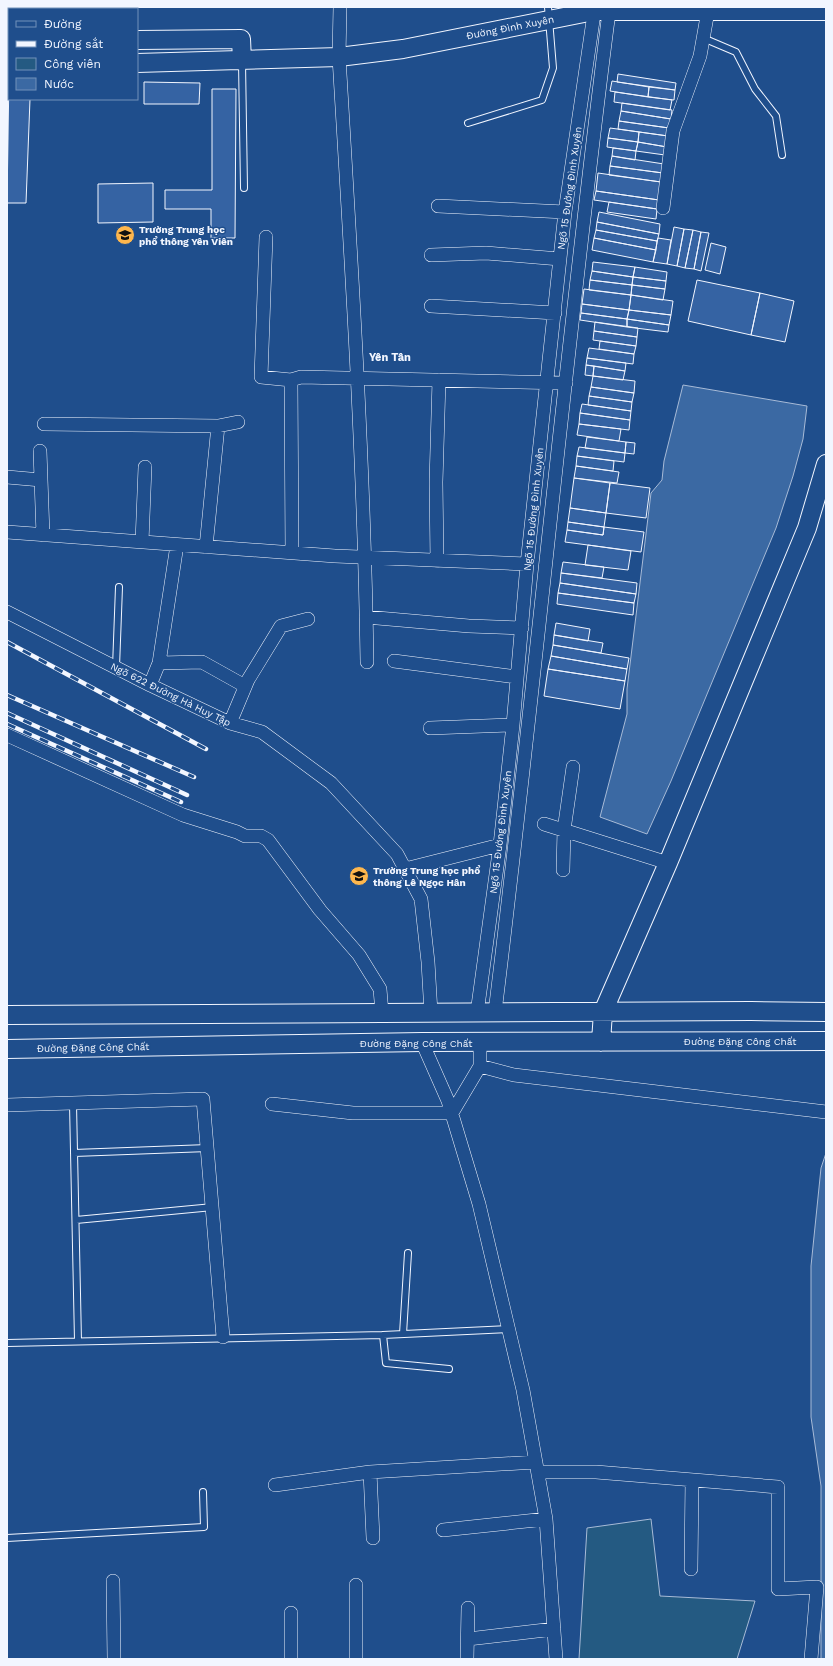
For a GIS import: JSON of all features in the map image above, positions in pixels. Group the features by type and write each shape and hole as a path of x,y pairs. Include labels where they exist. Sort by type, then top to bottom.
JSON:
{"main road":[{"name":"Đường Đình Xuyên","path":"138,63 339,57 403,49 548,13 599,10 674,9 708,11 772,9 826,11"},
{"path":"138,40 241,39 242,61"},
{"path":"601,1042 603,1012 668,863 807,528 826,464"},
{"path":"7,1015 751,1011 826,1012"},
{"path":"364,1013 366,1043"},
{"name":"Đường Đặng Công Chất","path":"7,1049 422,1042 826,1042"}],"street":[{"path":"340,7 339,57 358,378 365,558 367,662"},
{"name":"Ngõ 15 Đường Đình Xuyên","path":"477,1013 500,845 516,695 527,564 565,212 599,10"},
{"name":"Ngõ 15 Đường Đình Xuyên","path":"495,1012 532,697 566,383 582,228 599,10"},
{"path":"663,208 673,131 700,56 708,11"},
{"path":"438,206 565,212"},
{"path":"266,237 261,377 291,380 301,377 566,383"},
{"path":"431,255 486,253 560,259"},
{"path":"431,306 554,313"},
{"path":"291,380 292,553"},
{"path":"437,561 436,482 440,380"},
{"path":"44,424 218,426 238,422"},
{"path":"206,547 218,426"},
{"path":"40,451 43,534"},
{"path":"142,542 145,467"},
{"path":"7,477 41,480"},
{"path":"7,532 365,558 527,564"},
{"path":"150,685 159,663 177,545"},
{"name":"Ngõ 622 Đường Hà Huy Tập","path":"7,612 150,685 230,723 262,732 331,783 397,854 421,899 432,1013"},
{"path":"366,617 468,626 522,628"},
{"path":"230,723 245,686 281,626 308,619"},
{"path":"394,661 517,677"},
{"path":"159,663 202,662 245,686"},
{"path":"516,695 532,697"},
{"path":"430,728 513,725"},
{"path":"7,735 183,815 237,832 245,836 261,836 268,840 320,910 360,955 380,989 382,1013"},
{"path":"563,870 564,830 573,767"},
{"path":"544,824 668,863"},
{"path":"405,870 500,845"},
{"path":"422,1042 448,1100 479,1204 523,1390 546,1519 556,1659"},
{"path":"452,1113 480,1066 480,1042"},
{"path":"480,1066 514,1075 826,1112"},
{"path":"7,1106 203,1099 224,1337"},
{"path":"272,1104 353,1113 452,1113"},
{"path":"274,1484 370,1472 537,1467 778,1487 778,1589 817,1587 811,1659"},
{"path":"370,1472 373,1538"},
{"path":"691,1569 692,1480"},
{"path":"443,1530 546,1519"},
{"path":"113,1581 114,1659"},
{"path":"356,1585 356,1659"},
{"path":"467,1659 468,1608"},
{"path":"291,1613 291,1659"},
{"path":"468,1639 554,1629"}],"lane":[{"path":"468,124 542,100 553,68 548,13"},
{"path":"703,38 736,52 755,89 776,116 782,156"},
{"path":"242,61 244,188"},
{"path":"116,667 119,587"},
{"path":"73,1104 78,1341"},
{"path":"74,1153 208,1148"},
{"path":"76,1220 213,1207"},
{"path":"403,1334 408,1253"},
{"path":"7,1343 224,1337 383,1335 509,1329"},
{"path":"383,1335 386,1363 449,1370"},
{"path":"7,1538 204,1527 203,1492"}],"green space":[{"path":"651,1519 660,1596 755,1601 737,1659 579,1659 587,1528"}],"water":[{"path":"683,385 807,406 803,439 776,528 671,781 647,834 600,817 627,714 627,689 651,493 662,480 664,461"},
{"path":"826,1153 826,1659 821,1659 821,1486 811,1417 811,1266 821,1168"}],"building":[{"path":"618,74 676,83 675,90 617,82"},
{"path":"612,81 649,87 648,97 610,91"},
{"path":"144,82 200,83 199,104 144,104"},
{"path":"649,87 675,90 674,100 648,97"},
{"path":"212,89 236,89 235,238 211,238 211,209 165,209 165,190 212,190"},
{"path":"615,92 672,100 670,110 614,102"},
{"path":"9,100 30,100 26,203 7,203"},
{"path":"622,103 672,110 671,119 621,111"},
{"path":"621,111 671,119 669,128 619,121"},
{"path":"619,121 669,128 668,136 618,129"},
{"path":"610,128 639,132 638,142 608,138"},
{"path":"639,132 668,136 667,147 638,142"},
{"path":"608,138 638,142 636,151 607,147"},
{"path":"638,142 667,147 665,155 636,151"},
{"path":"613,148 636,151 635,160 612,156"},
{"path":"612,156 664,164 663,173 610,166"},
{"path":"610,166 663,173 661,182 609,175"},
{"path":"598,173 661,182 659,200 596,191"},
{"path":"153,183 153,222 98,223 98,184"},
{"path":"596,191 659,200 657,209 594,200"},
{"path":"609,202 657,209 656,219 607,212"},
{"path":"599,212 660,224 659,234 597,222"},
{"path":"597,222 659,234 657,241 596,230"},
{"path":"674,227 684,229 677,266 667,264"},
{"path":"684,229 693,230 685,268 677,266"},
{"path":"596,230 657,241 656,250 594,238"},
{"path":"693,230 701,232 694,269 685,268"},
{"path":"701,232 709,233 701,271 694,269"},
{"path":"594,238 656,250 653,262 592,250"},
{"path":"658,238 671,240 667,264 653,262"},
{"path":"711,243 726,247 720,274 705,270"},
{"path":"593,262 635,267 633,277 592,271"},
{"path":"635,267 667,272 666,281 633,277"},
{"path":"592,271 633,277 632,285 590,280"},
{"path":"633,277 666,281 665,289 632,285"},
{"path":"590,280 632,285 631,295 589,290"},
{"path":"697,280 760,293 751,335 688,321"},
{"path":"632,285 665,289 663,300 631,295"},
{"path":"584,289 631,295 629,310 582,304"},
{"path":"760,293 794,301 785,342 751,335"},
{"path":"631,295 673,301 671,315 629,310"},
{"path":"582,304 629,310 627,319 581,313"},
{"path":"629,310 671,315 669,325 627,319"},
{"path":"581,313 627,319 627,327 580,320"},
{"path":"627,319 669,325 668,332 627,327"},
{"path":"595,322 638,328 637,337 594,331"},
{"path":"594,331 637,337 636,346 593,340"},
{"path":"600,341 636,346 634,354 599,349"},
{"path":"589,348 634,354 633,364 587,358"},
{"path":"587,358 626,363 625,371 586,365"},
{"path":"586,365 594,366 593,376 585,375"},
{"path":"594,366 625,371 623,380 593,376"},
{"path":"593,376 635,381 634,393 591,387"},
{"path":"591,387 634,393 632,402 589,396"},
{"path":"589,396 632,402 631,411 588,405"},
{"path":"582,404 631,411 630,420 580,413"},
{"path":"580,413 630,420 629,430 579,424"},
{"path":"579,424 621,429 619,441 577,435"},
{"path":"587,437 626,442 625,453 585,448"},
{"path":"626,442 635,443 634,454 625,453"},
{"path":"579,447 625,453 624,462 577,456"},
{"path":"577,456 614,461 613,471 576,466"},
{"path":"576,466 619,472 617,483 574,478"},
{"path":"574,478 610,483 606,513 570,508"},
{"path":"610,483 650,488 646,518 606,513"},
{"path":"570,508 606,513 604,527 568,522"},
{"path":"568,522 604,527 603,535 567,530"},
{"path":"604,527 644,532 641,552 565,542 567,530 603,535"},
{"path":"588,545 631,551 628,570 585,565"},
{"path":"563,562 604,567 602,578 561,573"},
{"path":"561,573 637,583 636,594 560,583"},
{"path":"560,583 636,594 634,603 558,593"},
{"path":"558,593 634,603 633,615 557,604"},
{"path":"556,623 590,629 588,641 554,635"},
{"path":"554,635 603,643 601,653 553,645"},
{"path":"553,645 629,658 627,669 551,656"},
{"path":"551,656 627,669 625,681 548,669"},
{"path":"548,669 625,681 620,709 544,696"}],"railway":[{"path":"7,642 206,749"},
{"path":"7,695 194,777"},
{"path":"7,713 187,795"},
{"path":"7,724 181,802"}],"place":[{"name":"Trường Trung học phổ thông Yên Viên","path":"125,235"},
{"name":"Trường Trung học phổ thông Lê Ngọc Hân","path":"359,876"}],"district":[{"name":"Yên Tân","path":"390,357"}]}
